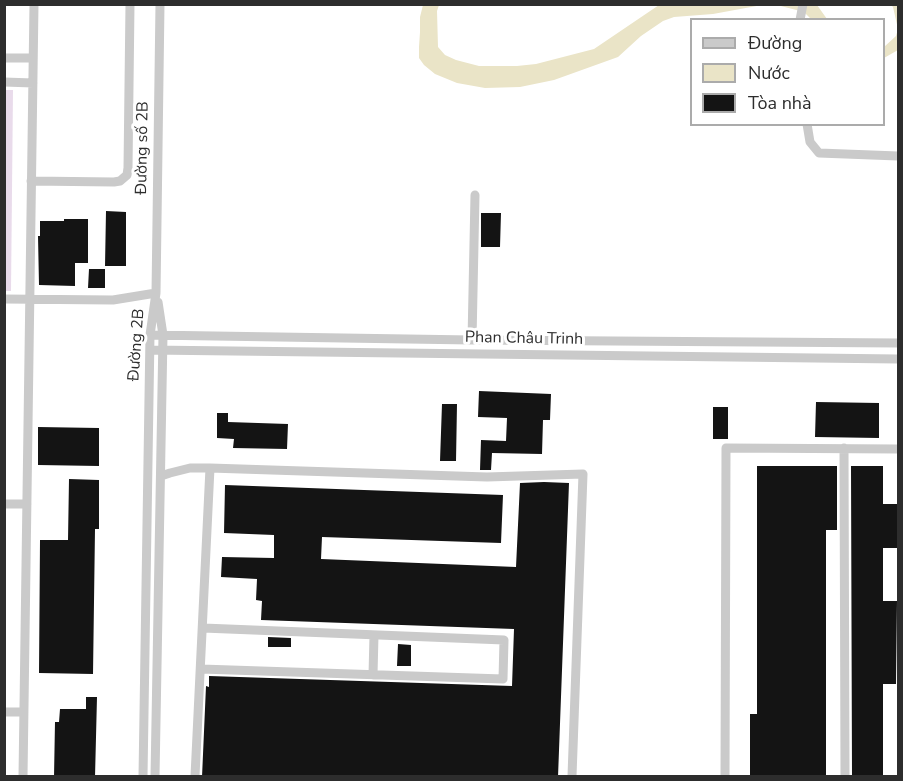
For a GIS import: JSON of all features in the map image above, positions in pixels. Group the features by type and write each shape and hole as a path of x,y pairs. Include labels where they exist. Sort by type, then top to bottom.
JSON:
{"street":[{"path":"23,777 34,4"},
{"path":"31,181 114,182 120,181 127,175 130,4"},
{"name":"Đường số 2B","path":"156,292 160,4"},
{"path":"4,58 33,58"},
{"path":"4,82 33,83"},
{"path":"807,126 810,142 819,153 898,156"},
{"path":"472,340 475,195"},
{"path":"4,299 113,300 156,292"},
{"name":"Đường 2B","path":"143,777 150,335 156,292"},
{"name":"Đường 2B","path":"155,777 162,350 156,292"},
{"name":"Phan Châu Trinh","path":"150,335 898,343"},
{"name":"Phan Châu Trinh","path":"150,350 898,358"},
{"path":"725,777 726,448 898,449"},
{"path":"844,448 845,777"},
{"path":"161,476 190,468 487,477 583,474 572,777"},
{"path":"195,777 210,468"},
{"path":"4,504 27,504"},
{"path":"201,669 503,679 504,640 203,628"},
{"path":"373,675 374,635"},
{"path":"4,712 24,712"}],"shaded area":[{"path":"4,90 13,90 11,291 4,291"}],"water":[{"path":"423,5 439,5 437,11 438,47 445,55 479,66 517,66 536,64 594,49 659,5 762,5 713,14 674,17 663,21 641,36 618,57 554,80 520,87 485,88 457,83 435,74 424,65 419,58 420,17"},
{"path":"777,5 817,5 826,18 810,18 804,12"},
{"path":"891,5 898,5 898,29 893,7"},
{"path":"898,29 898,50 885,57 885,46 896,36"}],"building":[{"path":"106,211 126,212 126,266 105,266"},
{"path":"481,213 501,213 500,247 481,247"},
{"path":"64,219 88,219 88,263 75,263 75,286 39,285 40,221 64,221"},
{"path":"89,269 105,269 105,288 88,288"},
{"path":"479,391 551,394 550,420 543,420 542,454 492,453 491,470 480,470 481,440 506,441 507,418 478,417"},
{"path":"816,402 879,403 879,438 815,437"},
{"path":"442,404 457,404 456,461 440,461"},
{"path":"713,407 728,407 728,439 713,439"},
{"path":"217,413 228,413 228,422 288,424 287,449 233,448 234,439 217,438"},
{"path":"38,427 99,428 99,466 38,465"},
{"path":"757,466 837,466 837,530 826,530 826,777 750,777 750,714 757,714"},
{"path":"851,466 883,466 883,504 898,504 898,548 883,548 883,601 897,601 896,684 883,684 883,777 852,777"},
{"path":"69,479 99,480 99,529 95,529 93,674 39,673 40,540 68,540"},
{"path":"520,483 569,483 558,777 202,777 206,686 209,687 209,676 512,686 514,629 261,620 262,601 256,600 257,579 221,577 222,557 274,558 274,535 224,533 225,485 503,495 501,543 322,537 321,559 516,567"},
{"path":"268,637 291,638 291,647 268,647"},
{"path":"398,644 411,645 411,666 397,666"},
{"path":"86,697 97,697 95,777 54,777 55,722 59,722 60,709 86,709"}]}
